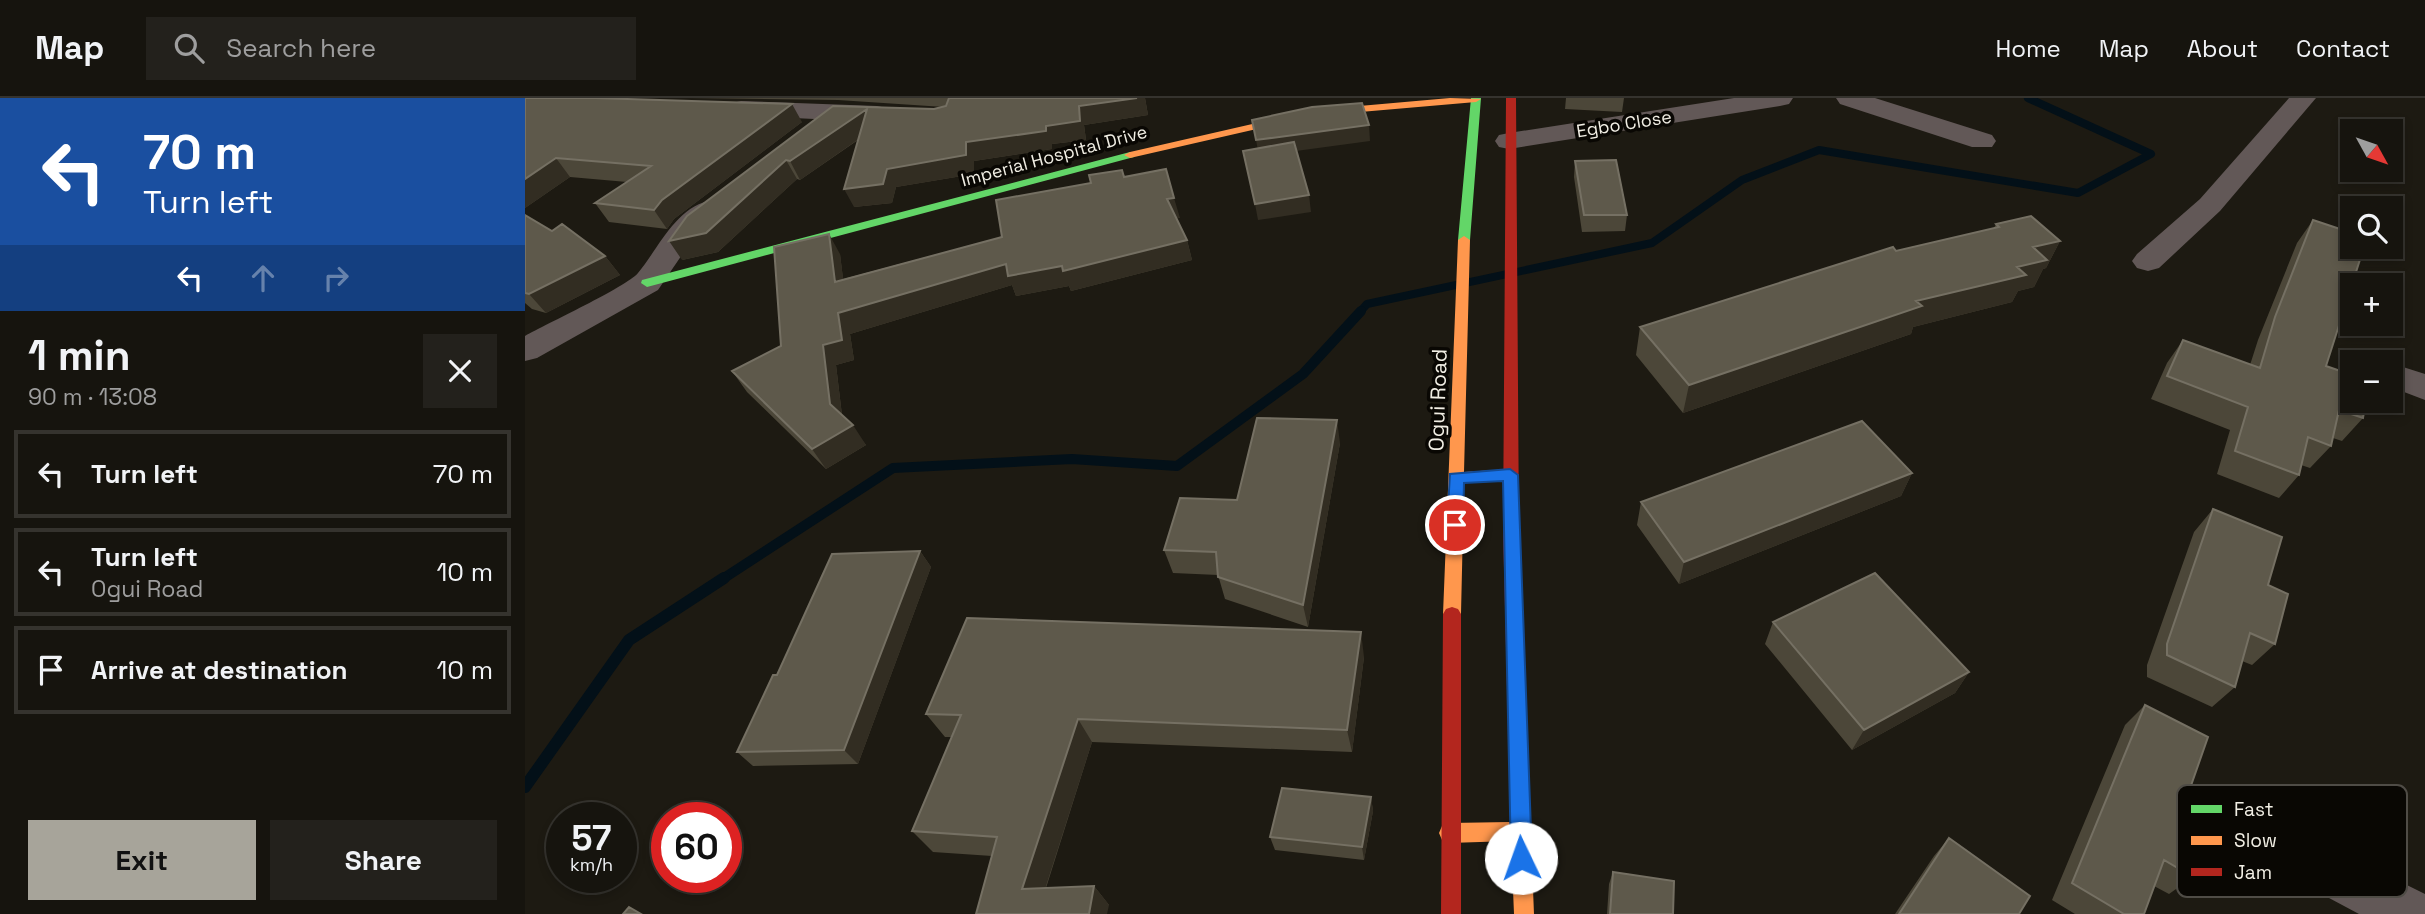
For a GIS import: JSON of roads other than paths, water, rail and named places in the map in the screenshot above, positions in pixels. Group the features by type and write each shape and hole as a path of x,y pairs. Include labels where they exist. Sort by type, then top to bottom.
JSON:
{"main road":[{"name":"Ogui Road","path":"1451,914 1449,833 1456,478 1465,202 1476,98"},
{"name":"Imperial Hospital Drive","path":"647,283 1245,127 1371,106 1476,98"},
{"path":"1511,98 1510,475 1524,914"},
{"path":"1456,478 1510,475"},
{"path":"1449,833 1520,831"}],"street":[{"name":"Egbo Close","path":"1509,141 1715,104 1780,98"},
{"path":"1849,98 1982,141"},
{"path":"2148,261 2210,205 2303,98"},
{"path":"715,108 838,111 873,106 904,116"},
{"path":"805,136 838,111"},
{"path":"525,350 647,283 687,227 729,194"},
{"path":"2378,897 2411,914"}],"waterway":[{"path":"1359,313 1367,304 1652,243 1742,180 1819,150 2078,193 2151,154 2028,98"},
{"path":"721,580 893,468 1072,459 1177,466 1303,374 1361,311"},
{"path":"525,787 629,640 724,578"}]}
